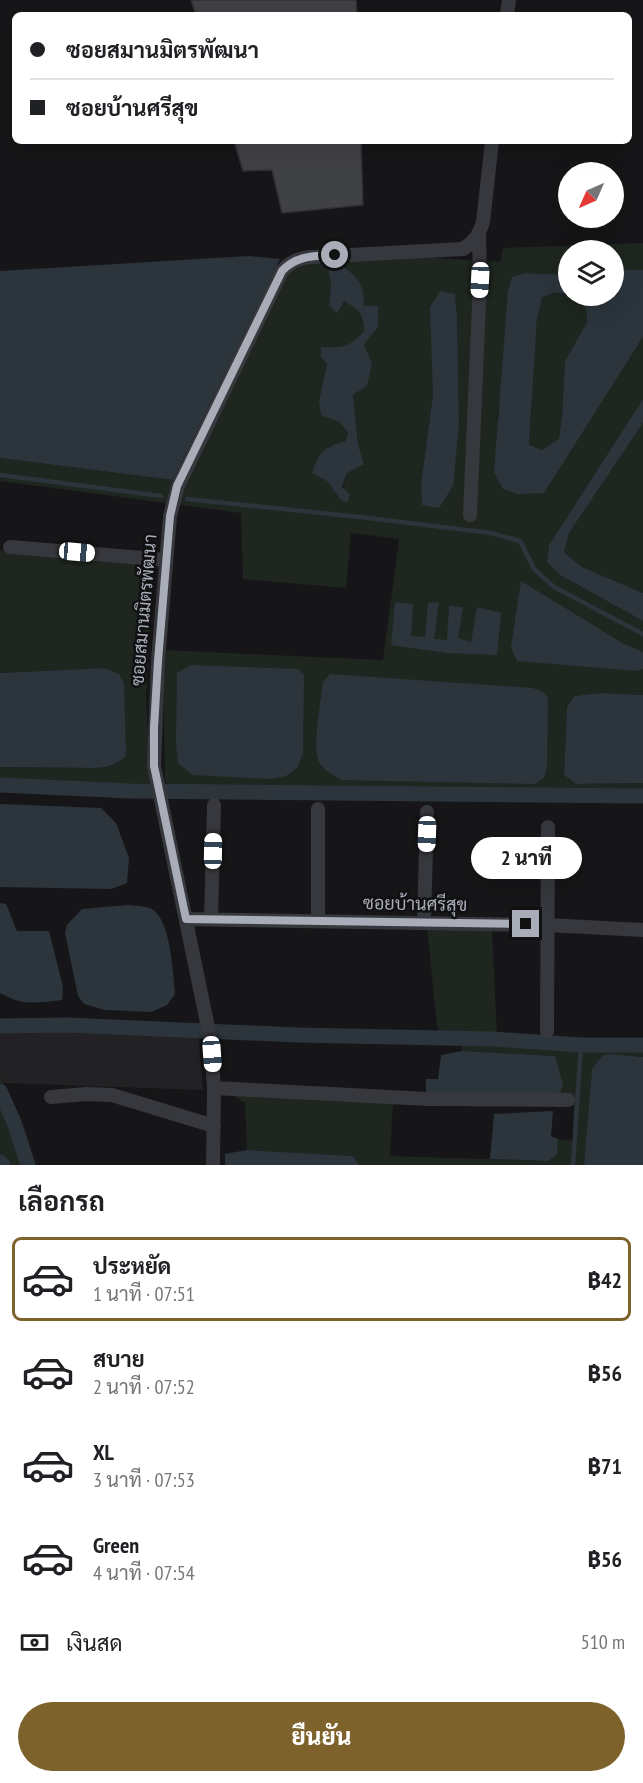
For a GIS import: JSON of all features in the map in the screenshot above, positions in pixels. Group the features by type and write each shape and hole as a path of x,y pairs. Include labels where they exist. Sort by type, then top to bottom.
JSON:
{"street":[{"path":"470,515 480,280 479,234 483,222 492,144"},
{"name":"ซอยสมานมิตรพัฒนา","path":"213,1165 214,1088 209,1031 154,766 154,728 166,560 170,516 177,486 282,271 289,263 300,258 312,257 463,249 479,234"},
{"path":"10,547 166,560"},
{"path":"211,919 214,805"},
{"path":"318,808 318,920"},
{"path":"424,922 427,812"},
{"path":"547,1030 548,827"},
{"name":"ซอยบ้านศรีสุข","path":"186,919 424,922 643,930"},
{"path":"214,1088 428,1098 568,1100"},
{"path":"51,1097 86,1094 112,1095 214,1126"}],"shaded area":[{"path":"643,243 643,270 624,269 624,244"},
{"path":"558,246 558,275 525,273 497,417 544,492 643,337 643,399 549,545 547,562 560,575 643,621 643,695 601,693 574,696 567,707 564,775 576,784 643,783 643,803 176,795 165,781 163,650 383,660 399,539 351,533 346,588 243,579 241,513 0,481 0,458 173,480 184,484 288,269 304,264 416,257 500,262 503,248","holes":["328,269 363,306 378,306 377,327 364,344 372,364 367,385 353,395 358,444 364,463 347,473 340,499 327,481 347,441 348,432 319,401 327,364 343,348 354,342 364,331 364,325 359,313 344,300 329,306 331,285","440,291 455,294 459,424 422,505 421,484 433,394"]},
{"path":"249,256 280,259 173,480 0,458 0,271"},
{"path":"342,266 360,283 364,299 363,306 378,306 378,327 364,344 372,364 367,386 353,395 358,444 364,464 347,473 342,487 350,494 347,503 340,499 327,481 312,473 320,455 328,448 346,441 348,432 339,422 321,415 319,401 327,364 321,357 321,347 345,346 364,331 361,316 353,307 344,301 337,313 329,306 331,285 328,269"},
{"path":"624,269 643,270 643,337 544,493 518,494 503,489 494,472 508,291 512,277 525,273 558,275 558,293 542,298 537,318 529,445 542,450 559,439 565,361 587,322 584,306 624,306"},
{"path":"440,291 455,294 459,424 453,486 439,508 422,505 421,484 433,394 430,307"},
{"path":"553,293 558,294 558,306 584,306 587,322 565,361 559,440 542,450 529,446 537,318 542,298"},
{"path":"643,399 643,423 569,533 564,552 582,567 643,593 643,621 560,575 547,562 549,545"},
{"path":"643,423 643,593 582,567 564,552 569,533"},
{"path":"0,550 154,564 146,697 151,795 0,789 0,767 95,768 109,767 119,763 104,668 0,673"},
{"path":"521,581 624,644 643,652 643,669 636,671 517,661 511,647"},
{"path":"395,602 413,604 411,636 425,637 428,603 439,602 434,639 447,640 449,606 463,607 458,638 471,642 477,607 501,613 497,655 447,653 391,645"},
{"path":"191,665 297,669 304,674 303,753 297,768 286,776 271,779 193,775 178,763 177,673"},
{"path":"104,668 119,674 124,683 126,756 115,764 100,768 0,767 0,673"},
{"path":"330,674 533,688 543,692 548,698 547,766 544,778 535,784 341,780 319,762 316,746 323,682"},
{"path":"601,693 643,695 643,783 576,784 564,775 567,707 574,696"},
{"path":"0,804 101,808 116,823 129,858 127,883 111,889 0,887"},
{"path":"0,903 6,904 17,931 49,931 63,987 62,1000 23,1002 0,993"},
{"path":"129,905 150,908 158,915 170,948 175,994 167,1005 151,1012 105,1010 84,1004 78,996 65,933 67,925 82,909"},
{"path":"427,928 492,929 497,1037 643,1042 643,1057 612,1054 602,1056 592,1069 584,1165 359,1165 353,1156 247,1150 245,1103 229,1093 393,1101 390,1156 548,1161 557,1155 558,1139 573,1141 574,1106 555,1105 555,1056 462,1051 460,1035 441,1036 437,1025"},
{"path":"0,1028 199,1037 203,1090 3,1083 0,1076"},
{"path":"462,1051 555,1056 563,1084 559,1096 426,1094 426,1079 438,1079 441,1055"},
{"path":"612,1054 643,1057 643,1165 584,1165 592,1069 602,1056"},
{"path":"0,1076 19,1123 33,1165 0,1165"},
{"path":"553,1111 551,1136 558,1139 557,1155 548,1161 490,1159 494,1114"},
{"path":"247,1150 353,1156 359,1165 225,1165 225,1154"}],"building":[{"path":"191,0 356,0 357,12 195,12"},
{"path":"235,144 361,144 363,205 282,213 272,170 243,171"}],"waterway":[{"path":"0,475 161,496"},
{"path":"187,499 491,533 520,541 534,569 554,587 643,634"},
{"path":"0,785 130,791 643,796"},
{"path":"0,1026 68,1025 298,1035 492,1039 581,1045 643,1045"},
{"path":"573,1165 581,1045"},
{"path":"0,1091 14,1122 28,1165"},
{"path":"0,1162 3,1165"}],"route":[{"path":"335,255 300,258 289,263 282,271 177,486 173,502 158,661 154,766 186,919 526,924"}]}
